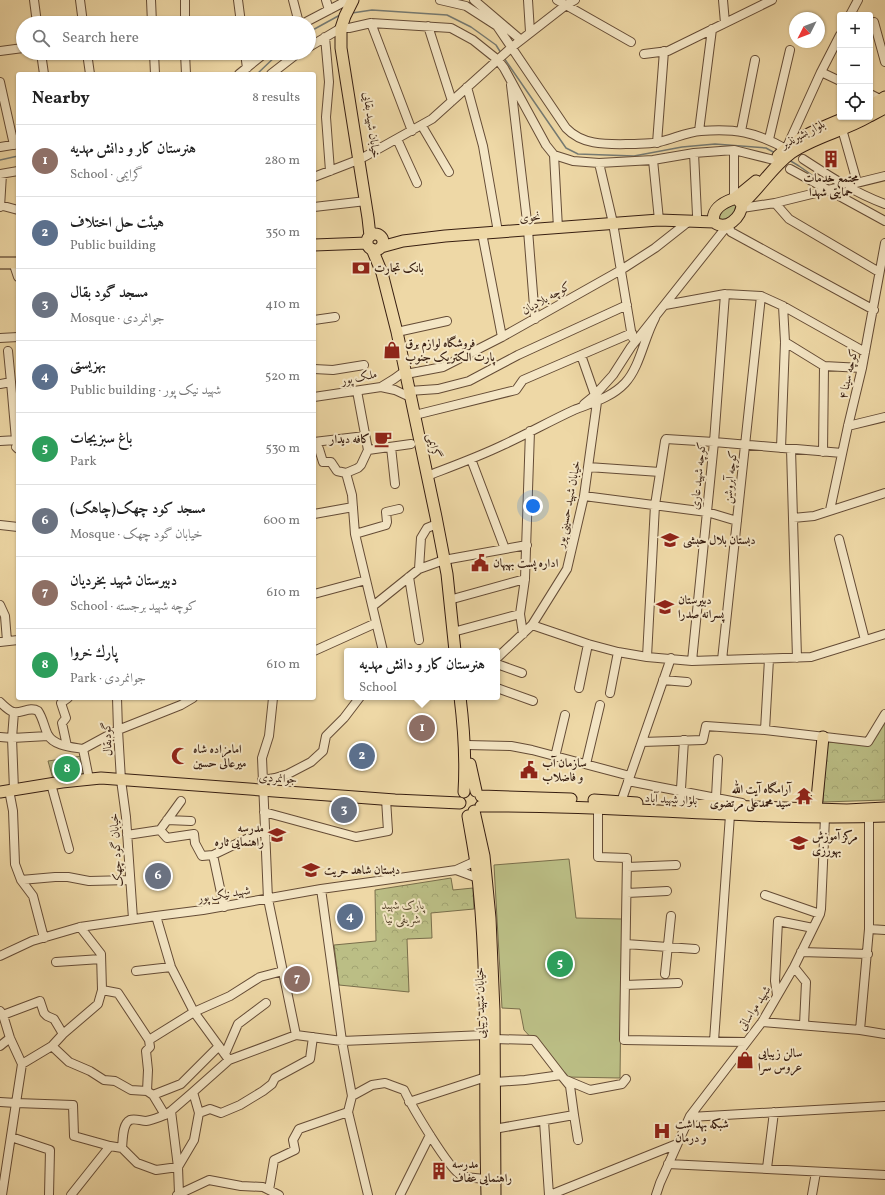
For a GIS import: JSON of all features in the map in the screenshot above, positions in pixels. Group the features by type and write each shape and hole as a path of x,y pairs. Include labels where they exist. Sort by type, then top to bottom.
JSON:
{"main road":[{"path":"347,25 355,1"},
{"name":"خیابان شهید بقایی","path":"347,25 350,68 366,201 375,242"},
{"path":"873,105 884,102"},
{"name":"بلوار بشیرنذیر","path":"873,113 884,102"},
{"path":"748,193 752,185 774,160 791,144 810,133 839,120"},
{"name":"بلوار بشیرنذیر","path":"738,202 792,153 814,141 862,120"},
{"name":"خیابان شهید بقایی","path":"361,159 375,242"},
{"path":"685,221 697,215 716,210 728,201 738,202 741,212 721,224 713,217 716,210"},
{"name":"نحوی","path":"316,245 403,241 498,232 659,220 721,224"},
{"name":"گرایمی","path":"375,242 397,332 437,524 444,560 455,648"},
{"path":"0,263 16,269"},
{"path":"0,267 16,269"},
{"path":"460,700 466,740"},
{"path":"816,809 823,737"},
{"name":"خیابان شهید زیبایی","path":"466,740 484,856 490,918 489,994 495,1195"},
{"name":"جوانمردی","path":"8,791 101,778 263,785 386,799 476,801"},
{"name":"خیابان شهید زیبایی","path":"476,801 476,861 489,994"},
{"name":"بلوار شهید آباد","path":"476,801 621,802 847,810 885,808"},
{"name":"بلوار شهید آباد","path":"476,801 730,815 825,817 885,816"},
{"name":"خیابان شهید زیبایی","path":"487,1195 486,1178 491,1080"}],"street":[{"path":"34,0 36,16"},
{"path":"80,0 82,16"},
{"path":"152,0 152,16"},
{"path":"185,0 185,16"},
{"path":"238,0 240,16"},
{"path":"293,0 297,16"},
{"path":"326,0 329,10"},
{"path":"440,0 466,6 497,26 566,128 573,136 599,144 657,143 699,131 741,131 769,139 786,149 837,41"},
{"path":"474,0 521,40"},
{"path":"528,0 530,32"},
{"path":"557,0 631,42"},
{"path":"316,176 361,159 422,126 432,119 530,32 575,0"},
{"path":"723,0 725,23"},
{"path":"644,54 668,50 772,0"},
{"path":"852,12 858,0"},
{"path":"316,17 329,10 355,1"},
{"path":"874,22 885,62"},
{"path":"371,23 412,131"},
{"path":"316,43 347,25 371,23 451,28 473,40 499,59 546,145 554,155 573,161 599,163 653,160 694,153 734,150 774,160"},
{"path":"428,26 452,101"},
{"path":"699,131 712,29"},
{"path":"325,37 329,82 326,117 330,171"},
{"path":"0,51 16,49"},
{"path":"769,139 790,50"},
{"path":"657,143 664,51"},
{"path":"42,60 44,72"},
{"path":"88,60 90,72"},
{"path":"154,60 155,72"},
{"path":"186,60 186,72"},
{"path":"246,60 247,68"},
{"path":"242,72 257,60"},
{"path":"274,72 289,60"},
{"path":"741,131 755,60"},
{"path":"821,72 837,80"},
{"path":"510,80 528,230 535,319"},
{"path":"0,82 16,144 0,147"},
{"path":"467,87 483,146 498,232"},
{"path":"873,96 884,102"},
{"path":"422,126 449,172"},
{"path":"842,129 857,182"},
{"path":"397,139 417,183"},
{"path":"734,150 738,202 775,203 885,176"},
{"path":"694,153 697,215"},
{"path":"554,155 558,228"},
{"path":"803,159 844,185 866,197 885,204"},
{"path":"653,160 659,220"},
{"path":"599,163 613,223 634,344"},
{"path":"790,169 885,221"},
{"path":"16,170 1,174 0,206 16,210"},
{"path":"316,207 366,201"},
{"path":"775,203 789,219 882,272 882,260 885,243"},
{"name":"کوچه بلادیان","path":"405,372 443,367 502,337 620,270 655,248 685,221"},
{"path":"596,399 634,344 711,245 721,224 731,232 874,310"},
{"path":"482,234 502,337"},
{"name":"کوچه سینا ۴","path":"830,510 882,272"},
{"path":"665,305 725,294 761,296 783,306 865,352"},
{"name":"کوچه شهید عاری","path":"692,661 714,442 725,294"},
{"name":"کوچه آبروشن","path":"722,660 761,296"},
{"path":"381,387 410,394 469,381 518,355 627,305"},
{"path":"782,448 785,342 783,306"},
{"path":"316,320 335,316"},
{"path":"427,476 505,444 575,410 625,383 632,372 655,318"},
{"path":"397,332 447,321"},
{"path":"415,416 516,390 523,380 632,333"},
{"path":"0,338 16,337"},
{"path":"785,342 824,366 862,368"},
{"path":"8,351 16,434"},
{"path":"581,355 596,399"},
{"path":"316,369 333,370 364,366"},
{"path":"823,452 824,366"},
{"name":"ملک پور","path":"316,397 381,387 405,372"},
{"path":"0,384 11,382"},
{"path":"316,444 320,449 324,462 331,462 337,471 343,471 346,473 358,468 361,465 368,450 357,391"},
{"name":"خیابان شهید حسینی پور","path":"500,655 532,625 567,569 584,496 596,399"},
{"path":"848,426 885,417"},
{"path":"523,634 520,614 526,579 530,431"},
{"path":"316,442 365,436"},
{"path":"647,657 655,506 666,439 842,454"},
{"path":"0,441 16,444"},
{"path":"368,450 411,444"},
{"path":"391,447 395,484"},
{"path":"791,449 797,658"},
{"path":"471,459 505,549"},
{"path":"588,467 660,472"},
{"path":"346,473 352,495 355,534 382,648"},
{"path":"793,518 814,516 885,493"},
{"path":"584,496 707,512 737,521"},
{"path":"316,514 353,507"},
{"path":"355,534 386,525 388,522 386,512 399,509"},
{"path":"419,569 421,538 427,528 437,524"},
{"path":"0,525 16,527"},
{"path":"839,539 865,640"},
{"path":"373,606 419,569 444,560 527,545"},
{"path":"409,577 419,640"},
{"path":"449,600 526,579"},
{"path":"316,593 366,580"},
{"path":"0,605 5,616 4,641 16,640"},
{"path":"453,632 520,614"},
{"path":"316,650 376,623"},
{"path":"532,625 588,644 618,652 647,657 692,661 811,657 885,634"},
{"path":"579,688 588,644"},
{"path":"610,693 618,652"},
{"path":"621,802 671,658"},
{"path":"765,730 769,659"},
{"path":"500,665 522,673"},
{"path":"663,680 687,682"},
{"path":"500,689 532,701"},
{"path":"65,700 61,703 66,718 62,723 66,746"},
{"name":"گودبقال","path":"117,700 121,780"},
{"path":"0,702 14,712 35,709 38,711 48,736 54,741 66,746 83,749 118,730 181,705 190,700"},
{"path":"273,700 269,736 262,758 268,899 296,1034"},
{"path":"263,785 311,762 323,751 326,736 344,718 358,700"},
{"path":"586,764 600,705"},
{"path":"14,712 8,791 13,811 15,864 21,880 33,896 44,938"},
{"path":"642,742 703,740 706,726 765,730 868,742 885,714"},
{"path":"556,757 565,715"},
{"path":"0,737 12,738 48,736"},
{"path":"466,740 532,750 681,792 716,797 762,808"},
{"path":"680,805 684,740"},
{"path":"83,749 89,779"},
{"path":"716,797 718,759"},
{"name":"خیابان گود چهک","path":"121,780 127,835 133,919"},
{"path":"51,784 69,848"},
{"path":"264,812 356,836 388,831 386,799"},
{"path":"127,835 160,830 181,801"},
{"path":"598,808 598,856 627,858 624,1040 746,1042"},
{"path":"714,1041 730,815"},
{"name":"شهید مواساتی","path":"656,1195 668,1164 690,1117 762,1022 794,967 820,914 822,909 825,817"},
{"path":"860,1030 868,954 869,817"},
{"path":"167,820 190,821"},
{"path":"160,830 167,838 194,834 195,843 202,856 213,855 265,830"},
{"path":"213,855 224,907"},
{"name":"شهید نیک پور","path":"0,956 32,941 80,928 133,919 224,907 321,889 456,870 476,861"},
{"path":"627,867 676,864"},
{"name":"شهید نیک پور","path":"456,870 478,878"},
{"path":"21,880 55,877 68,877 89,881 130,880"},
{"path":"321,889 342,1041 352,1096 348,1112 368,1195"},
{"path":"627,893 667,891"},
{"path":"765,894 820,914"},
{"path":"156,916 171,967 194,1012 227,1057"},
{"path":"665,974 671,916"},
{"path":"777,995 774,981 778,921 813,928"},
{"path":"22,1064 52,1046 63,1034 98,1004 102,990 101,954 80,928"},
{"path":"869,929 885,930"},
{"path":"626,944 695,949"},
{"path":"801,952 868,954"},
{"path":"56,962 101,959"},
{"path":"136,971 171,967"},
{"path":"794,967 806,982 804,1025"},
{"path":"149,1040 194,1012 230,996 260,977 283,970"},
{"path":"625,985 678,983"},
{"path":"102,990 118,993 149,1040 150,1047 146,1051 150,1093 168,1113 178,1167 178,1194 209,1180 241,1186 254,1191 263,1187 279,1195"},
{"path":"2,1195 22,1064 1,1013 40,1001 44,1013 54,1020 63,1034"},
{"path":"122,1148 126,1125 130,1120 145,1121 168,1113 193,1092 227,1057 238,1024 266,1003"},
{"path":"762,1022 860,1030 885,1034"},
{"path":"227,1057 296,1034 342,1041 490,1037 534,1040 570,1086 578,1140"},
{"path":"199,1113 210,1109 222,1113 240,1105 263,1091 272,1084 275,1078 310,1059 314,1037"},
{"path":"0,1046 10,1038"},
{"path":"52,1046 69,1062 90,1071 104,1080 115,1081 131,1090 150,1093 181,1084 219,1046"},
{"path":"410,1102 491,1080 525,1080 563,1077 590,1090 622,1084 626,1079"},
{"path":"352,1096 372,1085 385,1083 404,1090 430,1135 449,1163 461,1176 486,1178"},
{"path":"178,1167 194,1140 199,1113 193,1092"},
{"path":"0,1102 73,1105 74,1136 122,1148 137,1163 156,1170 178,1167"},
{"path":"690,1117 885,1106"},
{"path":"269,1190 274,1160 295,1150 293,1140 299,1129 348,1112"},
{"path":"767,1168 774,1112"},
{"path":"494,1129 574,1115"},
{"path":"544,1121 549,1195 677,1144"},
{"path":"400,1195 430,1135"},
{"path":"11,1137 50,1150 49,1195"},
{"path":"71,1195 110,1146"},
{"path":"668,1164 885,1175"},
{"path":"812,1195 816,1172"}],"green space":[{"path":"736,203 737,208 729,218 721,220 717,216 718,211"},
{"path":"885,721 885,800 823,802 827,742 869,745"},
{"path":"82,756 86,776 53,779 48,761"},
{"path":"569,859 576,918 622,919 620,1078 567,1077 524,1030 520,1009 502,1008 494,865"},
{"name":"پارک شهید شریفی نیا","path":"451,878 453,890 473,888 474,909 431,913 432,938 407,939 409,992 339,985 334,945 376,941 375,890"}],"waterway":[{"path":"352,13 372,10 447,15 471,27 496,45 501,53"},
{"path":"316,28 340,15"},
{"path":"504,58 566,148 578,154 634,156 682,147 715,144 766,148 775,153"},
{"path":"259,72 272,60"},
{"path":"0,160 16,156"},
{"path":"789,160 819,180"}],"place":[{"name":"مجتمع خدمات حمایتی شهدا","path":"831,159"},
{"name":"بانک تجارت","path":"361,268"},
{"name":"فروشگاه لوازم برق پارت الکتریک جنوب","path":"392,350"},
{"name":"کافه دیدار","path":"383,439"},
{"name":"دبستان بلال حبشی","path":"670,540"},
{"name":"اداره پست بهبهان","path":"480,563"},
{"name":"دبیرستان پسرانه صدرا","path":"665,607"},
{"name":"هنرستان کار و دانش مهدیه","path":"422,728"},
{"name":"امامزاده شاه میرعالی حسین","path":"180,756"},
{"name":"هیئت حل اختلاف","path":"362,756"},
{"name":"پارك خروا","path":"67,769"},
{"name":"سازمان آب و فاضلاب","path":"529,770"},
{"name":"آرامگاه آیت الله سید محمدعلی مرتضوی","path":"804,796"},
{"name":"مسجد گود بقال","path":"344,810"},
{"name":"مدرسه راهنمایی ثاره","path":"277,835"},
{"name":"مرکز آموزش بهورزی","path":"799,843"},
{"name":"دبستان شاهد حریت","path":"311,870"},
{"name":"مسجد کود چهک(چاهک)","path":"158,876"},
{"name":"بهزیستی","path":"350,917"},
{"name":"باغ سبزیجات","path":"560,964"},
{"name":"دبیرستان شهید بخردیان","path":"297,979"},
{"name":"سالن زیبایی عروس سرا","path":"745,1060"},
{"name":"شبکه بهداشت و درمان","path":"662,1131"},
{"name":"مدرسه راهنمایی عفاف","path":"439,1171"}]}
